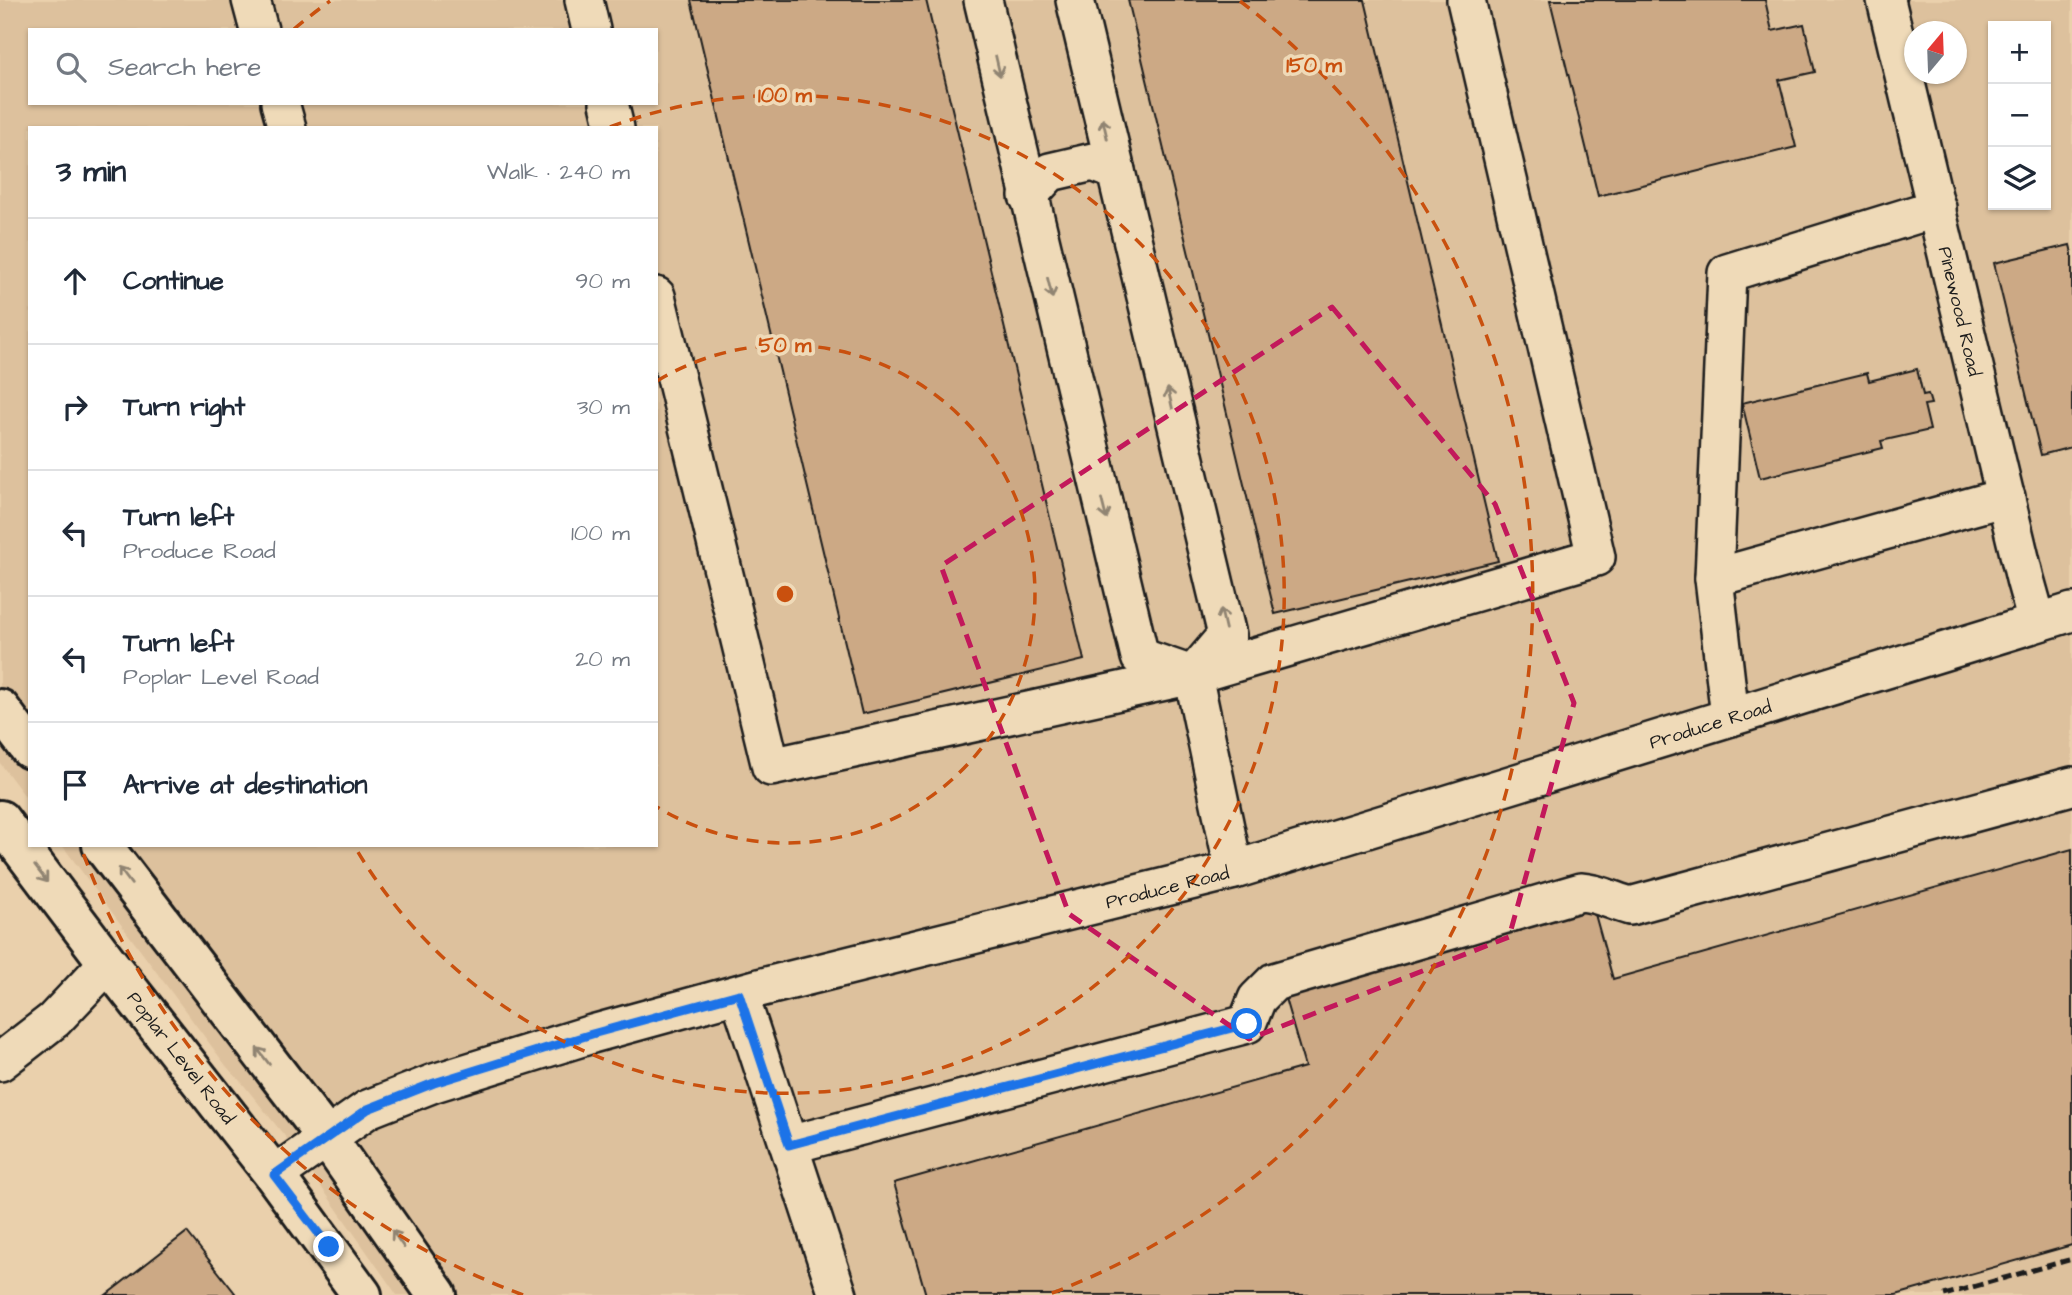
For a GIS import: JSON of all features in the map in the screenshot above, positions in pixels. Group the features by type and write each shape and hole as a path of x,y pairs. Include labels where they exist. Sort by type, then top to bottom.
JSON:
{"main road":[{"path":"0,709 28,746"},
{"name":"Poplar Level Road","path":"0,820 274,1175 362,1295"},
{"path":"104,847 327,1138 437,1295"}],"street":[{"path":"251,0 258,28"},
{"path":"584,0 591,28"},
{"path":"983,0 1140,657 1193,675"},
{"path":"1075,0 1227,635 1193,675"},
{"path":"658,304 771,768 1193,675 1596,558 1465,0"},
{"name":"Pinewood Road","path":"1886,0 2037,622"},
{"path":"280,105 286,126"},
{"path":"609,105 615,126"},
{"path":"1028,196 1050,172 1093,162 1116,171"},
{"path":"1730,717 1714,578 1727,273 1937,208"},
{"path":"1714,578 2006,497"},
{"name":"Produce Road","path":"274,1175 368,1109 434,1083 592,1034 739,994 1234,870 2072,612"},
{"path":"1193,675 1234,870"},
{"path":"789,1145 1247,1024 1257,999 1274,982 1581,892 1597,893 1630,906 2072,786"},
{"path":"0,1062 54,1020 108,963"},
{"path":"739,994 838,1295"}],"highlighted area":[{"path":"1332,307 1495,504 1574,703 1509,937 1249,1039 1069,914 941,566"}],"shaded area":[{"path":"0,0 2072,0 2072,1295 397,1295 292,1145 227,1067 63,847 658,847 658,126 28,126 28,800 0,763"}],"building":[{"path":"691,0 926,0 1084,660 862,714"},
{"path":"1128,0 1365,0 1498,561 1275,614"},
{"path":"1550,0 1765,0 1772,31 1804,24 1815,72 1779,80 1796,147 1598,196"},
{"path":"2070,245 2072,447 2041,455 1994,263"},
{"path":"1917,369 1923,395 1928,394 1931,404 1924,405 1930,430 1881,441 1883,448 1760,478 1742,403 1867,373 1869,381"},
{"path":"2072,849 2072,1245 1896,1295 926,1295 894,1183 1305,1067 1284,995 1593,907 1613,979"},
{"path":"187,1232 235,1293 106,1295"}],"railway":[{"path":"1944,1295 2072,1259"}],"route":[{"path":"329,1247 274,1175 368,1109 434,1083 592,1034 739,994 789,1145 1247,1024"}]}
